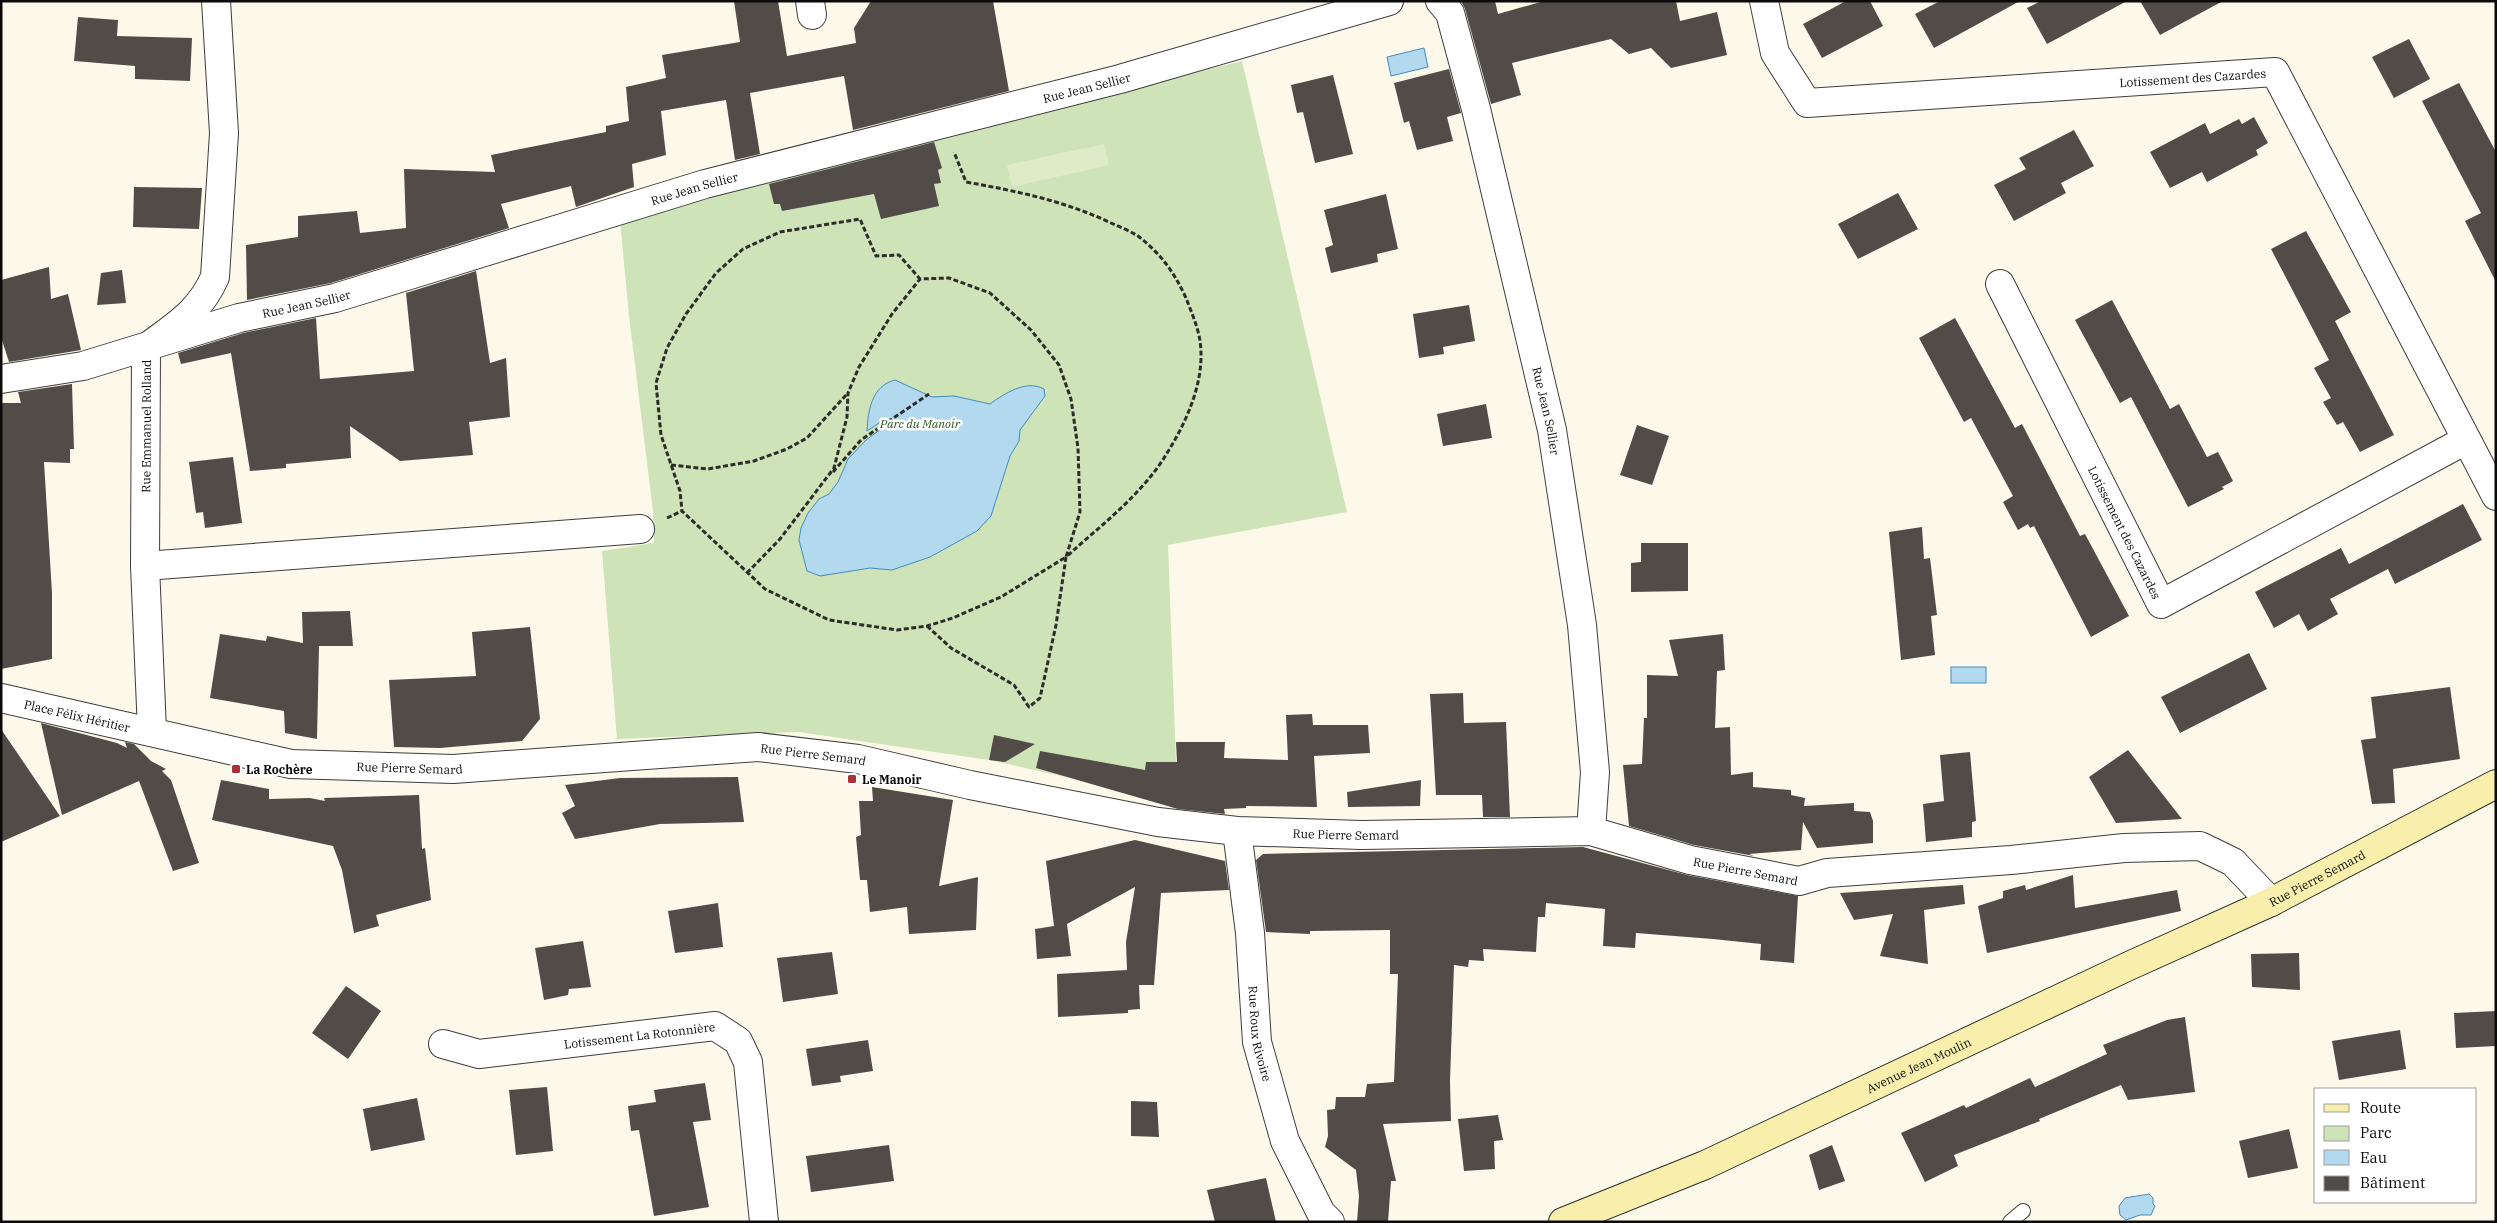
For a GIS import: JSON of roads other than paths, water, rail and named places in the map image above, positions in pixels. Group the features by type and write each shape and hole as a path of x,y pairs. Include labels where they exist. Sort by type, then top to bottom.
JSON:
{"main road":[{"name":"Rue Pierre Semard","path":"2271,902 2494,790"},
{"name":"Avenue Jean Moulin","path":"1563,1222 1705,1165 2114,973 2271,902"}],"street":[{"name":"Rue Emmanuel Rolland","path":"152,731 145,566 146,348 196,309 206,296 214,277 224,133 216,1"},
{"name":"Rue Jean Sellier","path":"1,379 83,366 239,318 336,298 705,184 1120,80 1389,1"},
{"name":"Rue Jean Sellier","path":"1440,1 1450,13 1476,109 1552,430 1582,625 1595,772 1591,832"},
{"name":"Lotissement des Cazardes","path":"1764,1 1774,53 1807,103 2275,72 2496,496"},
{"name":"Lotissement des Cazardes","path":"2000,284 2160,604 2466,440"},
{"path":"145,566 640,529"},
{"name":"Place Félix Héritier","path":"1,698 152,731"},
{"name":"Rue Pierre Semard","path":"152,731 291,764 453,769 758,747 858,759 1158,822 1237,831 1361,835 1591,832 1690,860 1799,881 1827,873 2011,860 2124,848 2200,846 2233,862 2271,902"},
{"name":"Rue Roux Rivoire","path":"1237,831 1250,934 1257,1042 1285,1140 1321,1213 1330,1222"},
{"name":"Lotissement La Rotonnière","path":"443,1044 478,1054 716,1026 738,1041 748,1062 764,1222"}],"lane":[{"path":"2010,1222 2023,1211"}],"water":[{"path":"1424,48 1428,67 1391,76 1387,57"},
{"path":"895,380 932,397 954,396 990,404 1008,392 1023,387 1037,386 1044,389 1045,396 1020,430 1019,441 1010,456 991,516 977,531 930,557 892,570 870,568 820,576 807,571 799,540 801,528 808,513 819,499 829,494 838,482 848,459 866,440 885,426 882,421 867,431 868,416 876,394 887,383"},
{"path":"1951,667 1986,667 1986,683 1951,683"},
{"path":"2149,1194 2153,1198 2155,1206 2151,1215 2140,1215 2126,1220 2120,1215 2119,1206 2125,1198"}],"place":[{"name":"La Rochère","path":"236,769"},
{"name":"Le Manoir","path":"852,779"}],"park label":[{"name":"Parc du Manoir","path":"920,423"}]}
